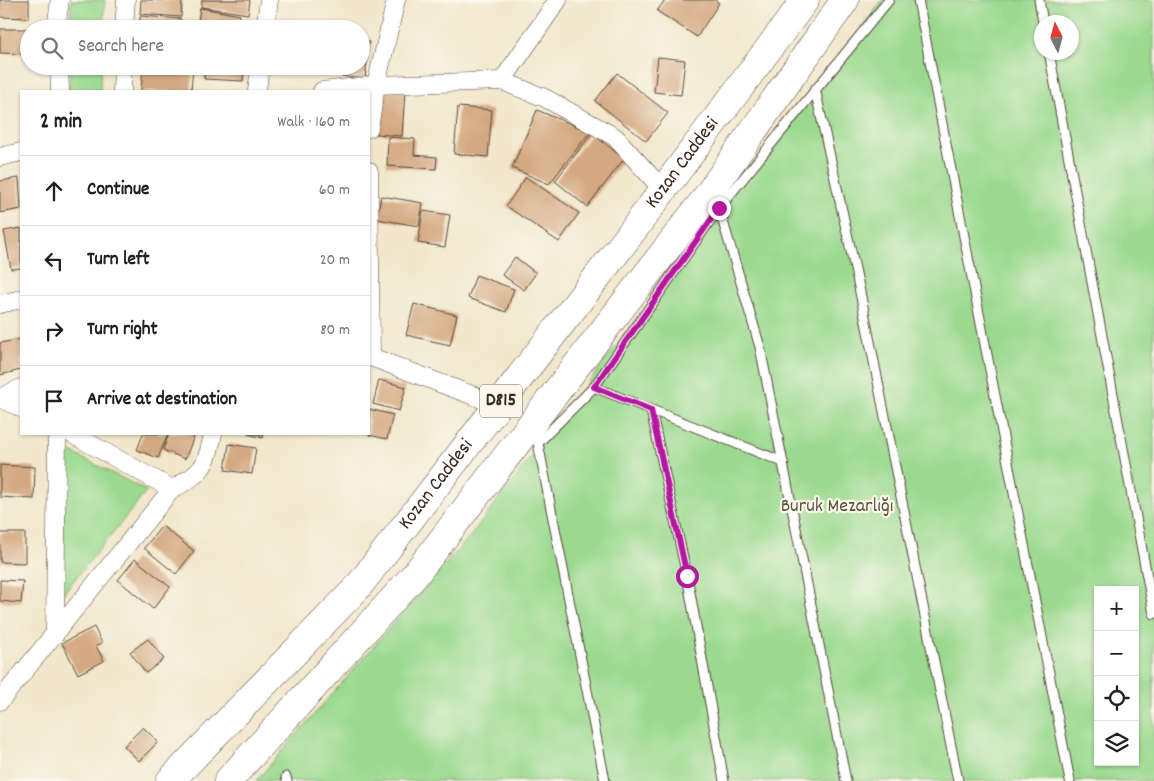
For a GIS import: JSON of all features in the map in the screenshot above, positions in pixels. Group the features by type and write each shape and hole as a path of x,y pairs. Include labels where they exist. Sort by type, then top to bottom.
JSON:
{"highway":[{"name":"Kozan Caddesi","path":"170,781 357,588 663,190 805,0"},
{"name":"Kozan Caddesi","path":"228,781 415,575 705,199 846,0"}],"street":[{"path":"57,20 60,0"},
{"path":"125,20 126,0"},
{"path":"266,20 269,0"},
{"path":"370,122 376,85 396,0"},
{"path":"502,81 558,0"},
{"path":"59,75 60,90"},
{"path":"122,90 123,75"},
{"path":"257,90 259,75"},
{"path":"331,90 376,85 502,81 545,98 615,137 663,190"},
{"path":"0,157 20,152"},
{"path":"0,304 20,299"},
{"path":"370,357 498,405"},
{"path":"20,388 0,398 20,408"},
{"path":"55,634 57,435"},
{"path":"74,435 172,489"},
{"path":"0,701 7,684 55,634 172,489 193,478 208,460 213,435"}],"lane":[{"path":"605,781 538,442 594,387 719,208 888,0"},
{"path":"918,0 1070,781"},
{"path":"1039,0 1042,15"},
{"path":"1050,60 1154,614"},
{"path":"815,89 861,297 958,781"},
{"path":"719,208 760,348 846,781"},
{"path":"594,387 783,462"},
{"path":"651,410 687,576 724,781"}],"green space":[{"path":"71,0 105,0 104,20 70,20"},
{"name":"Buruk Mezarlığı","path":"883,0 1154,0 1154,781 256,781 471,535"},
{"path":"70,75 101,75 100,90 69,90"},
{"path":"61,447 147,491 57,601"}],"building":[{"path":"0,0 29,0 29,18 0,17"},
{"path":"141,0 182,0 181,17 140,14"},
{"path":"202,0 250,0 248,14 201,7"},
{"path":"665,0 715,0 719,3 697,37 657,11"},
{"path":"200,8 240,15 239,20 198,20"},
{"path":"140,16 181,19 181,20 140,20"},
{"path":"0,29 20,29 20,54 0,53"},
{"path":"658,57 685,60 681,95 654,92"},
{"path":"617,73 668,113 646,141 595,101"},
{"path":"142,75 192,75 191,90 141,90"},
{"path":"204,75 243,75 243,81 204,79"},
{"path":"340,75 365,75 365,79"},
{"path":"380,90 405,91 402,136 377,134"},
{"path":"458,107 492,110 488,157 454,154"},
{"path":"537,110 590,132 549,184 512,168"},
{"path":"592,133 624,159 587,207 555,181"},
{"path":"388,137 415,139 414,155 437,157 436,169 387,166"},
{"path":"526,177 579,213 559,242 506,206"},
{"path":"19,178 20,209 0,213 0,181"},
{"path":"381,196 423,203 419,226 377,219"},
{"path":"423,211 450,215 445,247 418,243"},
{"path":"20,228 20,268 11,269 4,231"},
{"path":"515,257 536,273 524,290 502,275"},
{"path":"476,275 514,289 506,312 468,298"},
{"path":"414,304 457,315 450,345 406,335"},
{"path":"20,339 20,370 0,375 0,343"},
{"path":"379,380 406,387 399,411 373,404"},
{"path":"370,409 393,415 387,439 369,435"},
{"path":"143,435 168,435 158,458 137,450"},
{"path":"169,435 195,435 185,459 163,450"},
{"path":"251,435 264,435 263,438"},
{"path":"229,444 256,448 252,474 225,470"},
{"path":"0,465 35,467 34,499 0,497"},
{"path":"162,526 194,551 176,574 144,548"},
{"path":"0,533 25,533 25,563 0,562"},
{"path":"135,559 170,587 153,609 118,580"},
{"path":"0,580 23,581 21,603 0,601"},
{"path":"94,627 102,643 96,646 104,661 78,674 62,643"},
{"path":"148,639 164,659 146,673 130,652"},
{"path":"143,727 158,742 139,761 124,746"}],"route":[{"path":"687,576 651,410 594,387 719,208"}]}
